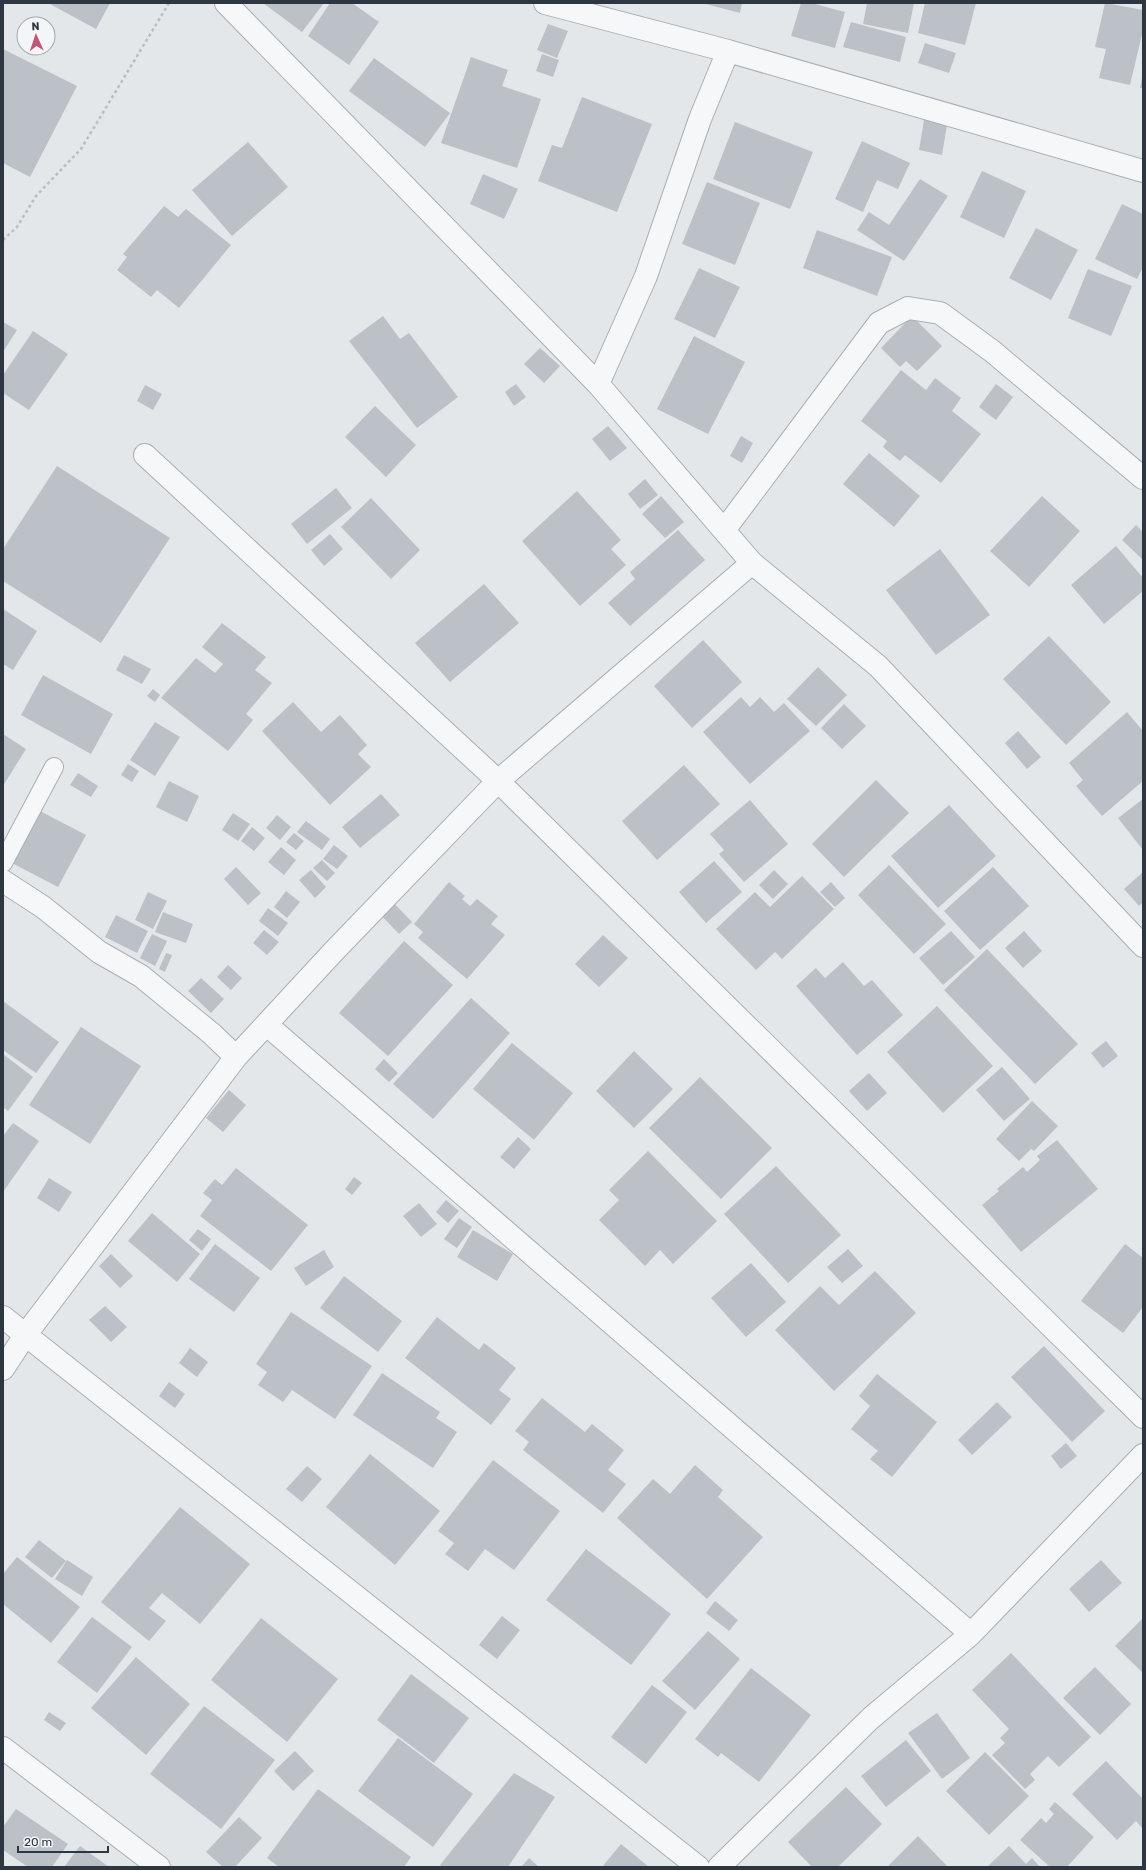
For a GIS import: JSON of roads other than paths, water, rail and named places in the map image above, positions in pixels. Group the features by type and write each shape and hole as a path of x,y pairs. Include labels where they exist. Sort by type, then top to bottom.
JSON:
{"street":[{"path":"226,3 598,384 752,562 878,666 1143,946"},
{"path":"545,3 728,51 1143,171"},
{"path":"598,384 646,276 700,119 728,51"},
{"path":"725,529 879,323 908,308 940,313 964,330 992,351 1143,478"},
{"path":"145,455 498,781 1143,1418"},
{"path":"3,1369 26,1334 236,1057 340,945 498,781 752,562"},
{"path":"3,881 43,907 99,952 141,976 212,1034 236,1057"},
{"path":"267,1025 971,1634"},
{"path":"3,1317 698,1867"},
{"path":"719,1867 871,1718 971,1634 1143,1455"},
{"path":"3,1748 160,1867"}],"lane":[{"path":"3,863 54,767"}]}
